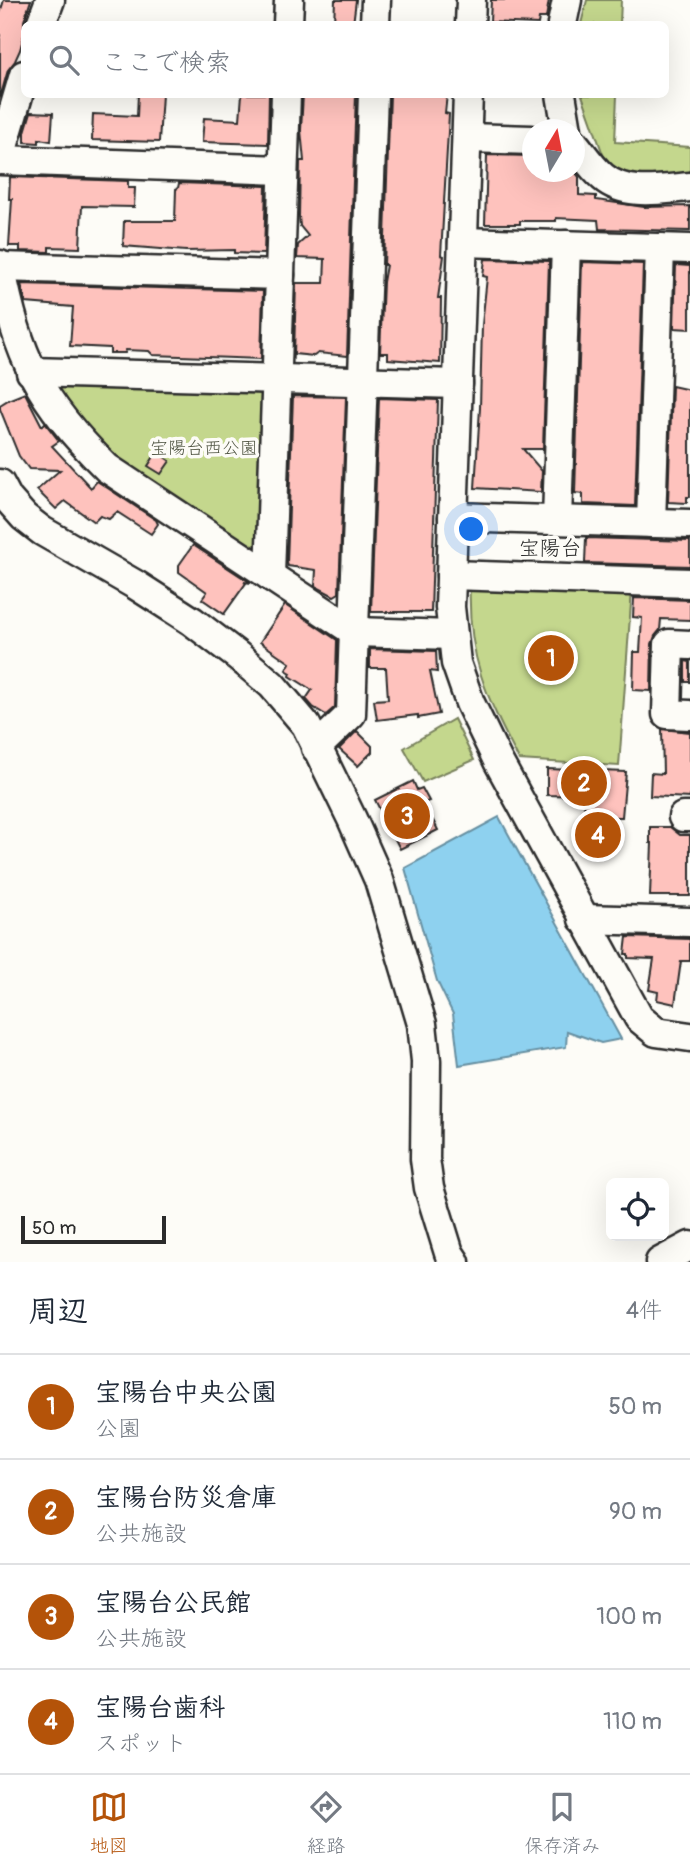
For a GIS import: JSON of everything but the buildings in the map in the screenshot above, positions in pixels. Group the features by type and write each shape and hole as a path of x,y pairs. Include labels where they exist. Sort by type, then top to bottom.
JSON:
{"street":[{"path":"42,21 50,0"},
{"path":"288,21 289,0"},
{"path":"375,21 376,0"},
{"path":"470,21 471,0"},
{"path":"562,21 566,0"},
{"path":"21,86 0,159 284,170"},
{"path":"270,576 286,98"},
{"path":"316,748 351,714 373,98"},
{"path":"468,98 451,575 452,635 456,663 470,703 583,919 639,1018 656,1032 690,1037"},
{"path":"562,98 565,119"},
{"path":"467,138 522,140"},
{"path":"585,156 601,176 614,186 638,190 690,187"},
{"path":"463,242 690,249"},
{"path":"556,520 566,245"},
{"path":"651,523 660,248"},
{"path":"280,275 0,266 14,327 31,372 49,402 75,436 107,468 355,632 452,635"},
{"path":"31,372 458,384"},
{"path":"0,484 8,499 24,517 42,531 170,607 255,670 296,711 352,819 379,880 422,1024 426,1061 425,1159 449,1253 455,1262"},
{"path":"453,517 690,524"},
{"path":"451,575 690,583"},
{"path":"690,645 669,644 667,714 690,715"},
{"path":"583,919 690,922"},
{"path":"660,1262 690,1246"}],"green space":[{"path":"587,0 621,0 620,21 582,21"},
{"path":"583,98 617,98 615,142 690,147 690,174 634,176 606,163"},
{"name":"宝陽台西公園","path":"57,381 260,387 268,395 262,550 253,555 112,461 51,389"},
{"path":"470,583 632,589 619,766 519,760 488,695 475,655"},
{"path":"454,719 474,760 423,782 404,748"}],"water":[{"path":"499,817 621,1039 601,1043 567,1031 566,1047 459,1065 453,1014 437,981 405,868"}],"place":[{"name":"宝陽台中央公園","path":"551,658"},
{"name":"宝陽台防災倉庫","path":"584,783"},
{"name":"宝陽台公民館","path":"407,816"},
{"name":"宝陽台歯科","path":"598,835"}],"district":[{"name":"宝陽台","path":"550,548"}]}
